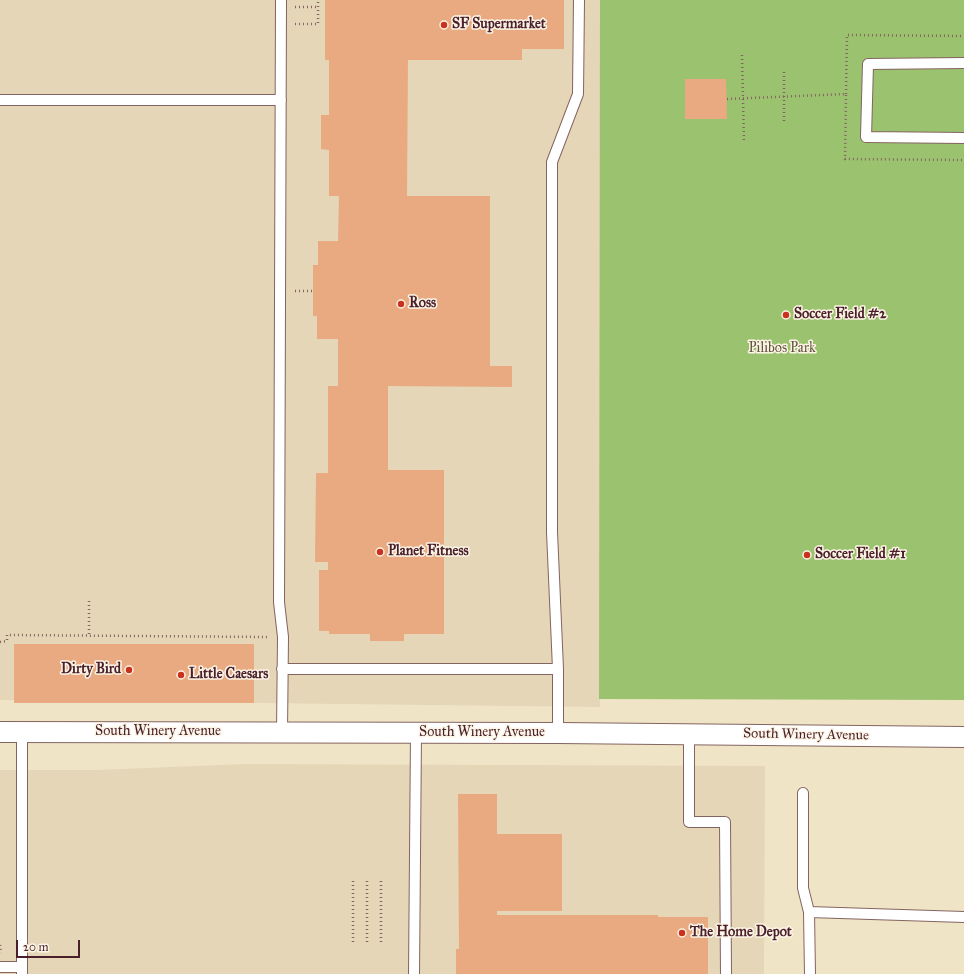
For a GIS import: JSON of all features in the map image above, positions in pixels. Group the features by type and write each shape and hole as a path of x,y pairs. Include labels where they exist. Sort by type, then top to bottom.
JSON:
{"street":[{"name":"South Winery Avenue","path":"0,732 558,733 964,737"}],"lane":[{"path":"558,733 558,669 552,532 552,162 578,94 579,0"},
{"path":"281,4 279,602 283,637 282,732"},
{"path":"964,63 868,64 866,137 964,138"},
{"path":"0,100 281,100"},
{"path":"282,669 558,669"},
{"path":"0,967 22,971 22,732"},
{"path":"414,974 416,733"},
{"path":"688,734 689,822 725,822 726,974"},
{"path":"803,793 803,888 809,912 810,974"},
{"path":"809,912 964,917"}],"path":[{"path":"281,24 318,24 318,0"},
{"path":"281,4 318,7"},
{"path":"964,36 847,35 845,159 964,160"},
{"path":"742,55 744,143"},
{"path":"784,72 784,123"},
{"path":"727,99 846,94"},
{"path":"89,601 89,635"},
{"path":"0,642 7,641 7,635 283,637"},
{"path":"353,881 353,944"},
{"path":"367,881 367,944"},
{"path":"382,881 382,944"}],"shaded area":[{"path":"0,0 600,0 600,707 0,700"},
{"path":"246,764 765,766 764,974 0,974 0,770 96,770"}],"green space":[{"name":"Pilibos Park","path":"600,0 964,0 964,700 599,699"}],"building":[{"path":"325,0 564,0 564,49 522,49 522,60 408,60 407,196 490,196 490,366 512,366 512,387 388,386 388,470 444,470 444,634 404,634 404,641 370,641 370,634 329,634 329,631 319,631 319,570 328,570 328,562 315,562 316,473 328,473 328,386 338,386 338,339 317,339 317,316 313,316 313,265 318,265 318,241 338,241 339,196 329,196 329,150 321,149 321,115 329,115 329,60 325,60"},
{"path":"685,79 726,79 727,119 685,119"},
{"path":"14,644 254,644 254,703 14,703"},
{"path":"458,794 497,794 497,834 562,834 562,911 497,911 497,915 658,915 658,917 708,917 708,974 456,974 456,949 459,949"}],"place":[{"name":"SF Supermarket","path":"444,25"},
{"name":"Ross","path":"401,304"},
{"name":"Soccer Field #2","path":"786,315"},
{"name":"Planet Fitness","path":"380,552"},
{"name":"Soccer Field #1","path":"807,555"},
{"name":"Dirty Bird","path":"129,670"},
{"name":"Little Caesars","path":"181,675"},
{"name":"The Home Depot","path":"682,933"}]}
